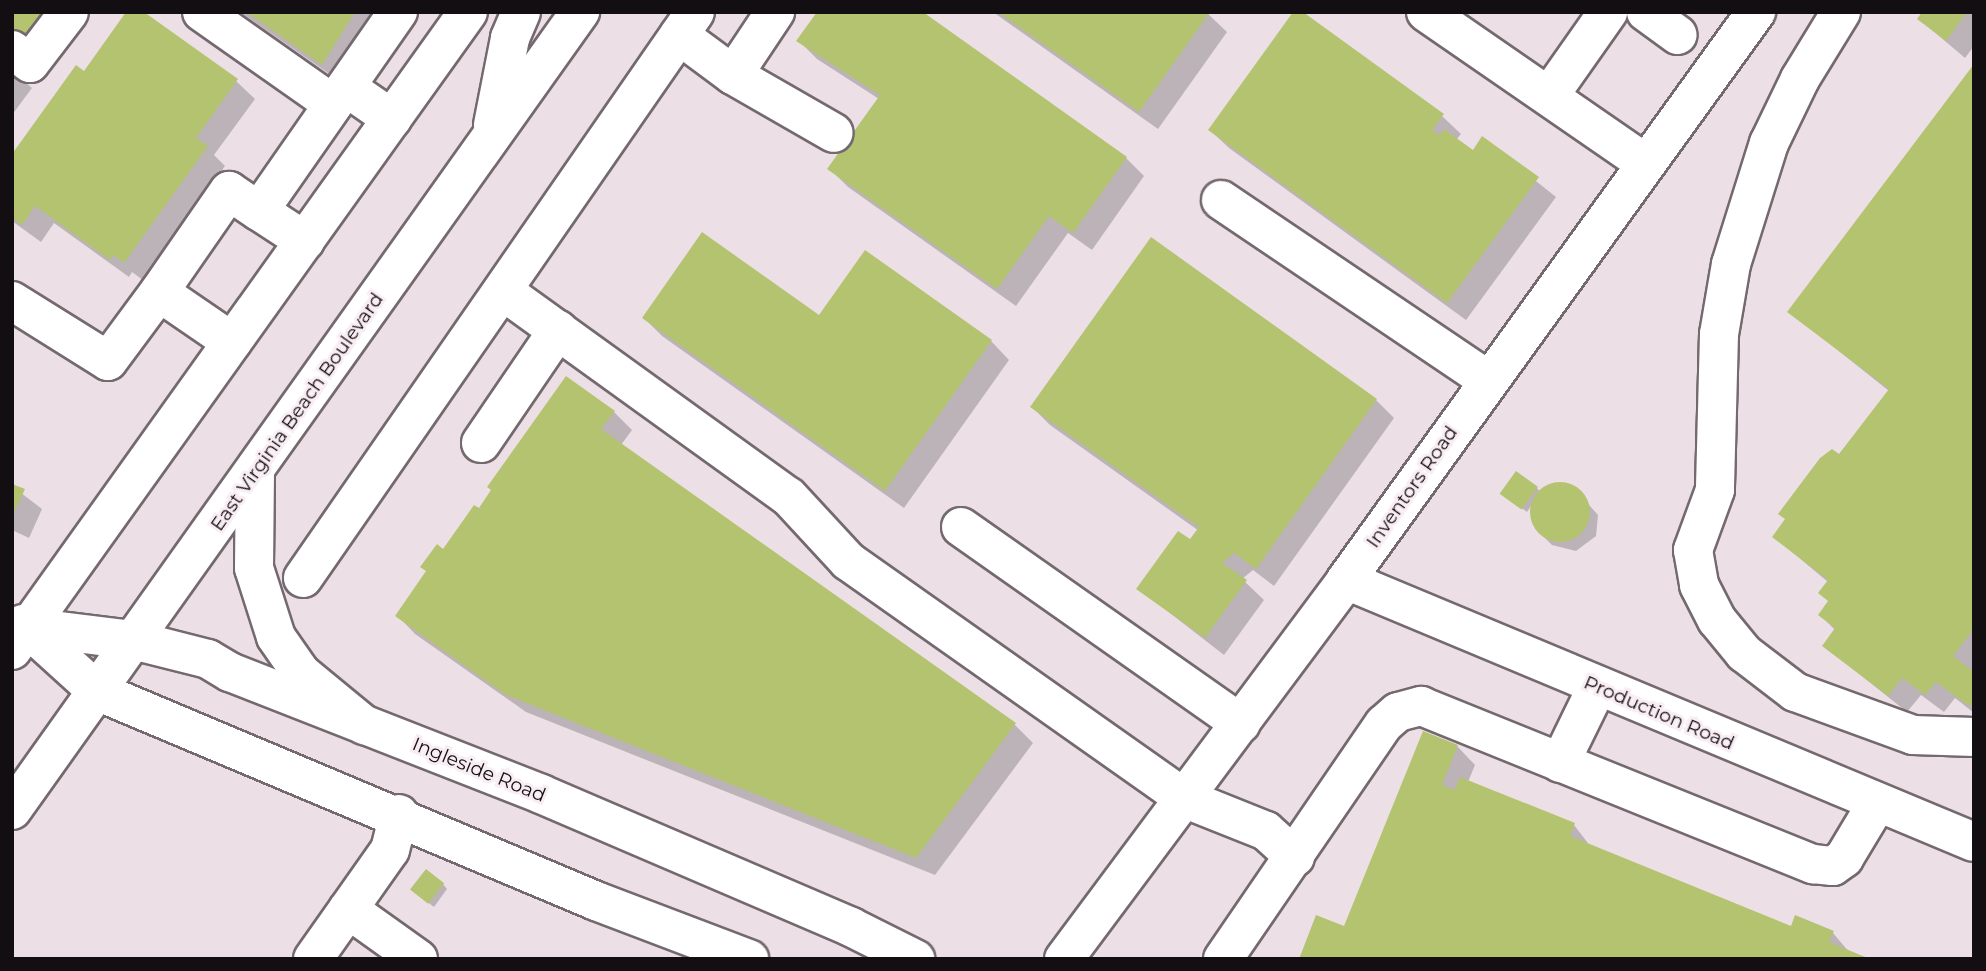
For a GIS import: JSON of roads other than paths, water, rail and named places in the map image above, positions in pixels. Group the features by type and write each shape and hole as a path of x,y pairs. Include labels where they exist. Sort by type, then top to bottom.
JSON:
{"street":[{"path":"12,50 30,62 69,12"},
{"path":"202,12 340,96 392,119"},
{"path":"259,211 398,12"},
{"path":"468,12 232,342 18,632 97,691 399,814 596,901 749,959"},
{"path":"491,137 510,38 521,12"},
{"name":"East Virginia Beach Boulevard","path":"12,810 580,12"},
{"path":"733,75 775,12"},
{"path":"1426,12 1646,164"},
{"path":"1549,96 1608,12"},
{"path":"1646,12 1678,36"},
{"name":"Inventors Road","path":"1064,959 1241,724 1756,12"},
{"path":"1841,12 1800,79 1769,142 1731,264 1719,334 1716,490 1693,550 1699,584 1717,620 1744,653 1795,692 1913,735 1974,737"},
{"path":"303,578 687,24 733,75 834,133"},
{"path":"12,300 108,362 229,191 305,241"},
{"path":"1221,200 1488,380"},
{"path":"503,291 789,497 848,561 1186,799 1266,831 1295,857"},
{"path":"159,292 232,342"},
{"path":"481,443 558,330"},
{"path":"255,471 254,568 276,638 301,673 364,725"},
{"path":"961,527 1241,724"},
{"name":"Production Road","path":"1346,580 1597,687 1974,842"},
{"name":"Ingleside Road","path":"18,632 133,640 208,659 230,672 552,799 851,927 915,959"},
{"path":"1560,763 1597,687"},
{"path":"1223,959 1384,724 1398,712 1421,706 1813,864 1833,866 1844,859 1877,803"},
{"path":"313,959 390,850 399,814"},
{"path":"348,909 418,959"}]}
